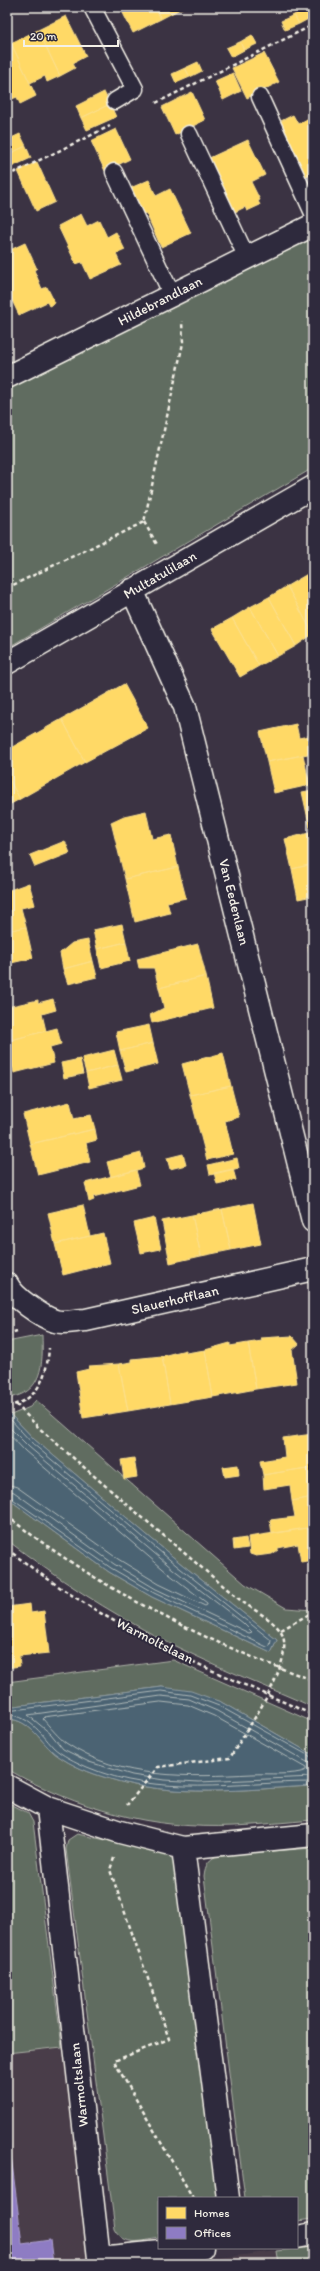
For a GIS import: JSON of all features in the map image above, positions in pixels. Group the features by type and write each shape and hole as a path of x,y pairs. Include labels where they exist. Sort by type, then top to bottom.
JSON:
{"street":[{"name":"Hildebrandlaan","path":"7,377 313,225"},
{"name":"Multatulilaan","path":"7,663 313,487"},
{"name":"Van Eedenlaan","path":"132,590 185,707 313,1220"},
{"name":"Slauerhofflaan","path":"56,1322 86,1320 313,1269"},
{"path":"7,1284 37,1312 56,1322"},
{"path":"7,1786 48,1808 120,1832 183,1848 313,1835"},
{"name":"Warmoltslaan","path":"48,1808 99,2258 192,2249"},
{"path":"183,1848 228,2197"},
{"path":"298,2237 313,2234"}],"lane":[{"path":"92,7 135,90 115,101"},
{"path":"260,97 313,213"},
{"path":"189,134 247,258"},
{"path":"114,172 176,293"}],"path":[{"path":"152,105 313,26"},
{"path":"7,176 111,125"},
{"path":"7,588 144,522 183,343 176,293"},
{"path":"7,1406 16,1404 36,1392 44,1376 50,1338 56,1322"},
{"path":"16,1404 39,1428 240,1601 281,1630 284,1651 269,1695 230,1758 158,1767 127,1803"},
{"path":"7,1516 58,1554 118,1591 187,1629 278,1668 313,1680"},
{"name":"Warmoltslaan","path":"7,1549 77,1599 118,1623 167,1649 313,1714"},
{"path":"281,1630 313,1612"},
{"path":"120,1832 110,1870 169,2039 114,2061 192,2197"}],"shaded area":[{"path":"62,2047 94,2264 7,2264 7,2053"},
{"path":"277,2251 279,2264 169,2264"}],"green space":[{"path":"313,234 313,468 7,648 7,390"},
{"path":"42,1335 41,1367 34,1384 28,1391 7,1398 7,1342"},
{"path":"36,1400 245,1584 286,1608 313,1610 313,1707 238,1675 163,1640 102,1606 63,1581 7,1540 7,1498 109,1572 152,1597 271,1653 277,1640 179,1562 35,1440 11,1415 30,1407"},
{"path":"173,1660 313,1722 313,1755 221,1702 162,1687 7,1707 7,1682"},
{"path":"7,1719 15,1720 29,1727 51,1750 75,1766 101,1776 132,1784 157,1789 183,1791 313,1786 313,1820 244,1826 204,1826 145,1820 88,1806 34,1783 7,1769"},
{"path":"7,1802 28,1813 33,1822 62,2047 7,2053"},
{"path":"77,1834 159,1851 170,1857 175,1865 217,2197 158,2197 158,2238 128,2241 119,2235 115,2229 66,1849 68,1840"},
{"path":"313,1848 313,2219 298,2221 298,2197 245,2197 204,1876 205,1868 208,1862 220,1855"},
{"path":"313,2247 313,2264 279,2264 277,2251"}],"water":[{"path":"11,1415 35,1440 179,1562 277,1640 271,1653 152,1597 109,1572 7,1498 7,1416"},
{"path":"162,1687 191,1691 221,1702 313,1755 313,1786 183,1791 157,1789 132,1784 101,1776 75,1766 51,1750 29,1727 15,1720 7,1719 7,1707"}],"building: Homes":[{"path":"120,7 155,7 161,19 133,33"},
{"path":"155,7 184,7 161,19"},
{"path":"307,8 312,17 299,24 294,15"},
{"path":"294,15 299,24 285,30 281,21"},
{"path":"66,16 86,56 73,63 75,68 60,76 38,30"},
{"path":"38,30 60,76 47,82 45,76 30,83 11,43"},
{"path":"252,35 257,44 244,50 240,42"},
{"path":"240,42 244,50 231,57 226,48"},
{"path":"11,43 36,96 20,104 17,97 7,101 7,45"},
{"path":"264,53 279,82 247,98 232,68"},
{"path":"198,62 202,71 190,77 185,68"},
{"path":"185,68 190,77 176,83 172,74"},
{"path":"233,73 241,91 223,100 215,81"},
{"path":"104,92 110,104 81,118 76,106"},
{"path":"192,92 205,120 175,135 162,107"},
{"path":"110,104 116,117 87,130 81,118"},
{"path":"293,115 298,124 311,117 313,122 313,174 304,178 277,123"},
{"path":"116,129 130,159 105,171 91,141"},
{"path":"20,134 26,146 7,155 7,140"},
{"path":"248,140 265,175 251,182 260,200 258,201 260,205 247,211 245,207 233,213 207,159"},
{"path":"26,146 31,158 7,169 7,155"},
{"path":"37,162 55,202 36,211 18,171"},
{"path":"149,180 156,196 170,189 191,233 161,247 146,213 141,215 128,189"},
{"path":"81,214 87,226 99,220 107,237 116,232 125,250 116,254 121,265 90,279 82,262 76,264 58,226"},
{"path":"25,243 37,269 34,270 42,289 47,287 55,303 49,306 47,302 19,315 7,290 7,254 8,251"},
{"path":"313,571 313,592 304,576"},
{"path":"304,576 313,592 313,634 287,586"},
{"path":"287,586 313,634 296,646 269,597"},
{"path":"269,597 296,646 278,656 250,607"},
{"path":"250,607 278,656 259,666 232,618"},
{"path":"232,618 259,666 240,677 212,629"},
{"path":"124,684 148,728 85,762 62,719"},
{"path":"313,698 313,716 312,716 309,699"},
{"path":"62,719 85,762 20,799 7,776 7,750"},
{"path":"296,724 299,738 313,735 313,753 267,762 260,732"},
{"path":"303,755 310,785 274,793 267,762"},
{"path":"7,776 20,799 7,806"},
{"path":"313,790 313,808 306,810 302,792"},
{"path":"313,808 313,827 310,828 306,810"},
{"path":"146,811 152,839 171,835 178,867 125,879 111,822 124,816"},
{"path":"313,832 313,864 292,869 285,839"},
{"path":"65,841 70,853 35,867 30,855"},
{"path":"313,864 313,896 298,899 292,869"},
{"path":"178,867 186,898 167,902 170,913 135,922 125,879"},
{"path":"29,883 35,905 21,908 26,927 7,931 7,891"},
{"path":"122,924 126,942 97,949 93,930"},
{"path":"26,927 33,958 7,964 7,931"},
{"path":"88,940 93,961 63,969 60,953 72,943"},
{"path":"126,942 130,961 101,968 97,949"},
{"path":"198,944 206,976 159,988 154,968 139,968 137,959"},
{"path":"313,945 313,968 308,946"},
{"path":"93,961 97,977 68,984 63,969"},
{"path":"206,976 213,1008 152,1023 150,1015 164,1008 159,988"},
{"path":"53,999 56,1010 42,1014 46,1031 7,1041 7,1007 38,1000 38,1003"},
{"path":"149,1025 153,1043 120,1051 116,1032"},
{"path":"57,1028 61,1044 50,1047 54,1063 14,1073 7,1041"},
{"path":"153,1043 158,1064 126,1072 120,1051"},
{"path":"114,1050 118,1065 86,1073 82,1058"},
{"path":"223,1053 231,1086 190,1095 182,1064"},
{"path":"80,1059 83,1074 64,1078 61,1063"},
{"path":"118,1065 122,1080 89,1088 86,1073"},
{"path":"231,1086 239,1117 225,1121 233,1154 207,1160 190,1095"},
{"path":"70,1102 74,1119 91,1115 95,1129 30,1144 23,1114"},
{"path":"95,1129 97,1140 86,1143 90,1162 38,1175 30,1144"},
{"path":"141,1153 144,1168 111,1177 107,1162"},
{"path":"183,1154 186,1165 170,1169 167,1158"},
{"path":"237,1158 239,1168 210,1175 208,1165"},
{"path":"233,1169 236,1180 217,1184 214,1173"},
{"path":"136,1170 140,1185 93,1197 94,1200 89,1202 85,1183"},
{"path":"253,1203 261,1244 231,1250 222,1209"},
{"path":"83,1205 90,1236 55,1244 48,1213"},
{"path":"222,1209 231,1250 201,1256 192,1215"},
{"path":"192,1215 201,1256 170,1263 162,1221"},
{"path":"154,1218 161,1249 141,1253 134,1223"},
{"path":"103,1233 110,1263 63,1275 55,1244"},
{"path":"292,1336 299,1344 292,1350 297,1383 256,1389 248,1343 262,1341 261,1338"},
{"path":"230,1343 230,1346 248,1343 256,1389 213,1397 205,1350"},
{"path":"186,1350 186,1353 205,1350 213,1397 170,1404 162,1356"},
{"path":"162,1356 170,1404 128,1411 119,1364 132,1362 132,1359"},
{"path":"119,1364 128,1411 83,1418 76,1372 89,1369 89,1366"},
{"path":"313,1434 313,1467 263,1475 260,1461 285,1457 283,1438"},
{"path":"134,1458 137,1477 124,1479 121,1460"},
{"path":"238,1465 239,1475 225,1477 223,1467"},
{"path":"313,1467 313,1497 292,1501 290,1485 264,1489 263,1475"},
{"path":"313,1497 313,1527 272,1534 270,1520 295,1517 292,1501"},
{"path":"313,1527 313,1560 301,1562 298,1544 278,1548 278,1550 272,1554 256,1556 250,1554 248,1537"},
{"path":"246,1538 248,1548 234,1550 233,1540"},
{"path":"30,1604 31,1613 44,1611 49,1653 19,1656 20,1666 7,1668 7,1607"}],"building: Offices":[{"path":"7,2123 22,2244 50,2240 53,2264 7,2264"}]}
